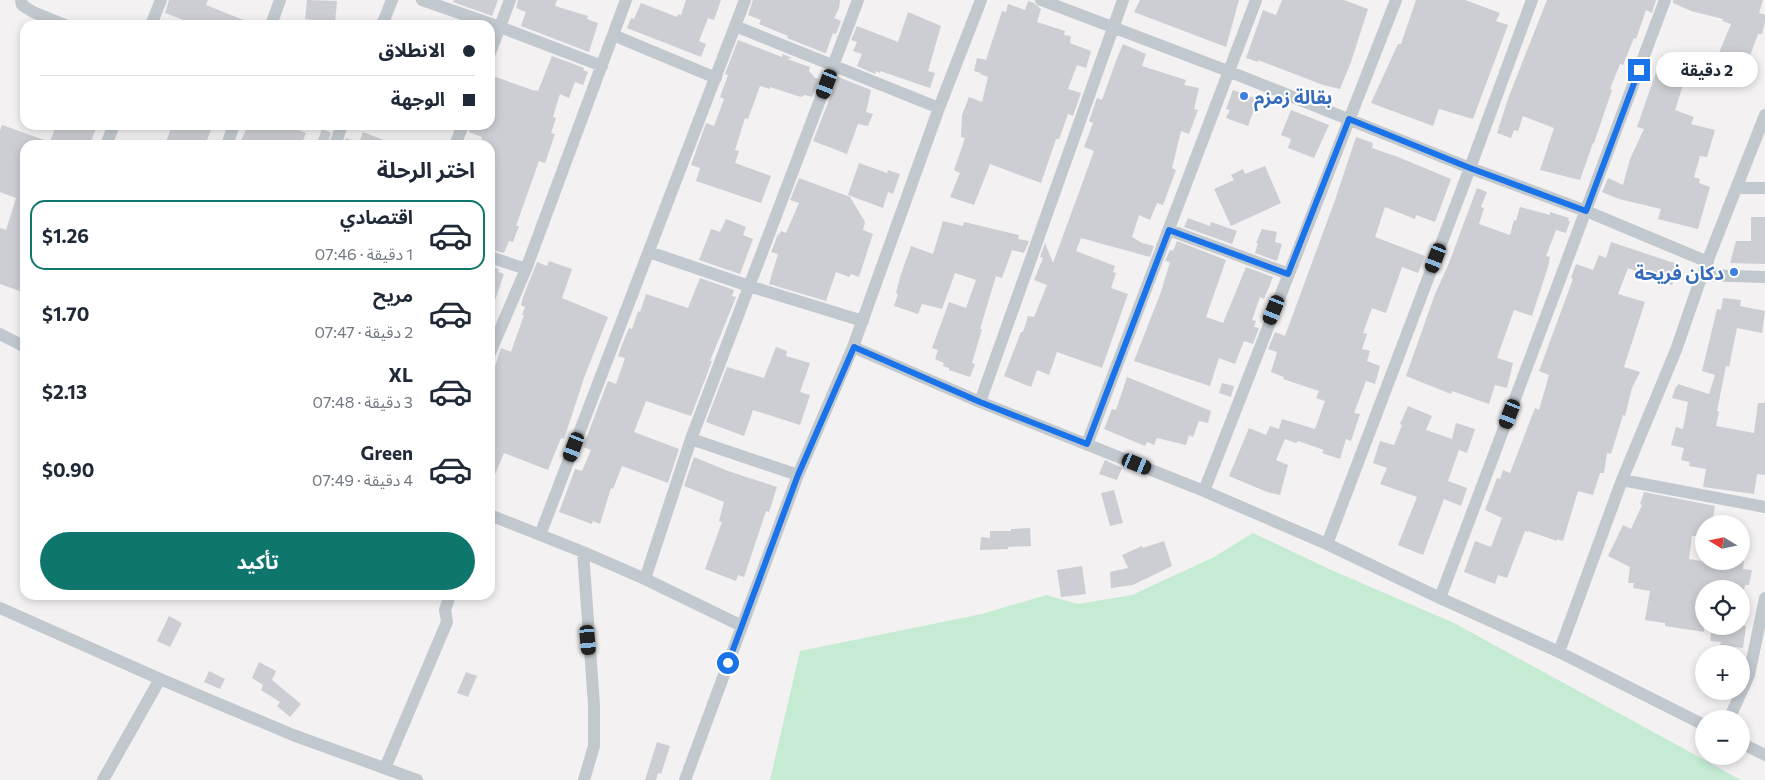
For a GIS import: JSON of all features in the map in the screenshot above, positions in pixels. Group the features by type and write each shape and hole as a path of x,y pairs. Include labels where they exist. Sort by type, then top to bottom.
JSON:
{"street":[{"path":"21,0 22,5 33,12 53,20"},
{"path":"153,20 161,0"},
{"path":"273,20 280,0"},
{"path":"384,20 392,0"},
{"path":"422,0 480,20"},
{"path":"495,40 510,0"},
{"path":"495,342 526,269 626,0"},
{"path":"540,535 745,0"},
{"path":"645,579 691,439 858,0"},
{"path":"685,780 798,475 854,347 939,108 981,0"},
{"path":"1041,0 1228,71 1470,168 1586,211 1708,262"},
{"path":"980,402 1122,0"},
{"path":"1087,444 1256,0"},
{"path":"1204,491 1396,0"},
{"path":"1327,544 1532,0"},
{"path":"1440,598 1665,0"},
{"path":"495,25 602,66"},
{"path":"735,26 939,108"},
{"path":"613,35 716,78"},
{"path":"1559,652 1622,480 1676,350 1702,274 1765,115"},
{"path":"1737,188 1765,188"},
{"path":"1169,230 1288,274"},
{"path":"649,252 749,286 863,321"},
{"path":"495,259 526,269"},
{"path":"1702,274 1765,277"},
{"path":"0,334 20,344"},
{"path":"854,347 980,402 1204,491 1327,544 1559,652 1695,720"},
{"path":"691,439 798,475"},
{"path":"1622,480 1765,506"},
{"path":"495,517 645,579 742,626"},
{"path":"582,552 594,705 594,746 584,780"},
{"path":"1733,710 1750,675 1765,598"},
{"path":"385,768 447,622 445,610 448,600"},
{"path":"0,608 293,736 417,780"},
{"path":"103,780 160,679"},
{"path":"1750,748 1765,755"}],"green space":[{"path":"1253,533 1329,569 1454,623 1695,755 1695,765 1714,765 1741,780 770,780 800,651 982,614 1046,595 1078,604 1132,595 1214,557"}],"building":[{"path":"169,0 208,0 206,5 244,20 184,20 165,13"},
{"path":"307,0 337,1 335,20 305,19"},
{"path":"454,0 498,0 492,16 453,2"},
{"path":"518,0 557,0 555,6 588,16 587,19 598,23 589,52 521,26 526,12 516,8"},
{"path":"686,0 721,0 714,20 708,18 699,41 706,44 701,57 627,28 631,18 634,19 641,3 677,17 678,14 681,15"},
{"path":"753,0 840,0 839,8 834,18 841,21 836,34 833,33 825,53 787,38 788,36 759,24 761,20 748,15"},
{"path":"1140,0 1239,0 1226,47 1134,12"},
{"path":"1282,0 1344,0 1368,9 1340,89 1323,85 1258,60 1258,62 1246,58 1263,10 1276,15"},
{"path":"1416,0 1465,0 1500,13 1496,21 1508,25 1473,119 1439,109 1433,126 1371,103 1398,44 1401,44"},
{"path":"1547,0 1656,0 1652,13 1646,10 1636,39 1634,38 1623,65 1620,64 1580,180 1540,170 1554,128 1523,116 1518,131 1514,130 1511,138 1497,133 1509,96"},
{"path":"1673,0 1763,0 1759,13 1765,15 1762,34 1758,34 1747,64 1741,61 1734,80 1711,72 1731,24 1722,21 1723,19 1691,11 1673,3"},
{"path":"1028,1 1041,9 1037,22 1065,31 1064,35 1071,36 1070,43 1091,51 1086,68 1077,65 1068,89 1081,93 1073,116 1068,114 1059,139 1056,139 1041,183 990,164 974,205 950,197 960,173 954,170 965,138 961,137 962,115 969,97 982,102 988,77 974,71 977,58 986,60 1002,11 1006,12 1008,4 1025,10"},
{"path":"908,12 941,26 928,71 935,73 930,88 880,71 880,73 876,71 875,74 857,66 862,54 853,51 857,42 851,40 857,26 898,42"},
{"path":"738,40 782,57 783,54 792,58 787,59 810,67 809,71 815,78 819,79 812,97 805,95 801,97 770,87 770,89 760,86 748,119 745,118 735,150 739,151 735,163 771,176 761,203 696,181 700,168 691,165 706,123 714,126 724,99 720,97 728,75 725,74"},
{"path":"1123,44 1146,54 1142,66 1186,80 1184,85 1199,88 1194,109 1198,110 1189,134 1181,131 1172,168 1176,170 1163,205 1157,203 1150,220 1139,215 1132,237 1142,243 1154,246 1150,257 1081,238 1076,251 1115,266 1113,272 1116,273 1111,288 1128,294 1102,368 1057,352 1049,375 1037,370 1031,387 1004,376 1028,316 1034,317 1047,285 1034,280 1043,258 1040,257 1045,243 1053,263 1094,151 1084,147 1093,123 1089,121 1097,98 1102,100"},
{"path":"1662,55 1696,65 1691,80 1688,79 1686,86 1683,85 1675,110 1694,117 1691,124 1715,130 1707,157 1700,156 1694,177 1700,179 1699,183 1710,187 1698,229 1658,219 1661,209 1619,199 1602,192 1608,178 1623,185 1630,159 1644,129 1637,127"},
{"path":"552,56 584,68 583,70 588,72 583,85 575,82 569,98 560,94 553,117 556,118 551,133 555,134 545,163 539,161 516,226 519,226 513,242 509,241 504,253 495,250 495,140 481,140 482,137 469,132 470,130 495,130 495,77 538,91"},
{"path":"838,77 871,90 866,112 873,114 868,126 858,124 847,154 813,141"},
{"path":"1233,90 1258,99 1248,126 1226,118 1230,110 1226,109"},
{"path":"1291,110 1329,125 1314,158 1288,148 1291,139 1281,135"},
{"path":"2,125 44,140 20,140 20,291 0,284 0,228 6,230 16,198 0,192 0,131"},
{"path":"54,130 95,130 92,140 51,140"},
{"path":"170,130 211,130 207,140 167,140"},
{"path":"246,130 298,130 306,133 303,140 241,140"},
{"path":"322,130 331,133 329,140 318,140"},
{"path":"363,132 384,140 360,140"},
{"path":"1356,137 1373,143 1372,148 1451,179 1435,222 1416,215 1415,219 1385,207 1375,237 1425,256 1418,273 1402,267 1386,313 1372,308 1363,333 1367,334 1362,349 1370,351 1367,361 1380,366 1375,384 1366,381 1354,413 1360,414 1351,441 1346,439 1340,459 1322,453 1324,450 1298,441 1296,443 1285,439 1276,460 1288,465 1280,495 1267,492 1229,476 1249,428 1266,435 1270,426 1279,429 1282,419 1315,429 1325,401 1316,398 1319,391 1283,379 1284,377 1271,372 1277,352 1268,349 1275,332 1285,336"},
{"path":"859,163 887,173 888,170 900,174 893,194 888,192 883,208 848,195"},
{"path":"1265,166 1281,203 1231,226 1214,189 1234,180 1231,175 1243,169 1245,174"},
{"path":"799,178 850,197 865,222 863,230 873,234 859,277 851,274 849,277 836,272 826,301 769,284 778,254 771,252 778,234 781,231 786,233 799,203 790,200"},
{"path":"1477,188 1487,192 1481,207 1484,208 1479,224 1510,235 1520,207 1550,215 1550,212 1569,218 1568,221 1570,221 1566,233 1556,230 1546,256 1550,257 1548,267 1532,316 1514,310 1497,358 1513,363 1507,388 1495,385 1489,404 1452,391 1451,394 1406,376 1435,294 1449,263"},
{"path":"1751,217 1765,217 1765,264 1730,263 1736,241 1751,241"},
{"path":"1188,218 1210,226 1211,222 1237,231 1232,244 1184,227"},
{"path":"726,219 746,227 743,235 753,239 740,274 699,260 711,229 720,232"},
{"path":"943,221 963,226 964,222 1019,235 1018,239 1029,241 1024,253 1012,250 1002,278 996,276 980,329 982,329 972,363 975,364 970,377 943,366 944,363 935,359 938,350 932,348 949,302 966,308 976,280 955,273 942,309 922,304 918,314 894,306 900,277 911,246 933,254"},
{"path":"1262,229 1277,232 1275,242 1282,244 1277,261 1255,253 1258,243 1256,243"},
{"path":"1177,241 1226,260 1206,317 1223,323 1246,267 1273,277 1264,299 1260,297 1252,320 1256,321 1254,327 1259,328 1253,344 1244,341 1235,364 1219,358 1210,386 1134,361 1161,292 1170,262 1165,261 1170,250 1173,251"},
{"path":"1611,242 1680,265 1672,285 1628,268 1618,294 1645,302 1624,367 1640,372 1632,388 1625,416 1623,415 1611,454 1607,453 1604,473 1600,473 1593,495 1578,491 1563,541 1557,539 1557,541 1525,531 1507,578 1498,575 1495,584 1464,572 1475,541 1491,547 1502,518 1485,510 1497,478 1500,479 1503,470 1510,473 1535,408 1539,410 1549,375 1539,371 1573,279 1571,278 1576,264 1593,270 1599,255 1606,258"},
{"path":"549,261 572,269 562,298 608,317 584,378 564,439 561,438 548,470 504,453 495,474 495,367 501,348 511,352 524,315 522,315 525,307 521,305 523,297 537,262 547,266"},
{"path":"495,268 499,269 498,272 504,274 495,300"},
{"path":"700,278 734,290 732,296 736,297 710,361 712,361 691,416 646,401 634,432 679,449 668,483 622,466 613,489 611,488 600,524 593,521 592,524 559,512 575,469 582,471 591,450 583,447 608,381 616,384 625,358 618,356 629,328 632,329 638,311 640,312 646,294 688,308"},
{"path":"1723,298 1741,300 1740,306 1765,311 1762,333 1737,328 1729,367 1726,366 1716,426 1754,433 1758,403 1765,403 1765,475 1757,474 1754,494 1703,487 1706,469 1689,466 1690,462 1681,460 1684,448 1671,445 1676,427 1683,429 1688,402 1672,398 1676,386 1678,384 1709,394 1715,375 1702,371 1717,309 1721,310"},
{"path":"776,347 787,351 786,356 810,363 800,392 810,395 800,425 753,410 744,436 706,422 727,367 764,378"},
{"path":"1127,377 1211,411 1208,423 1199,421 1193,437 1189,435 1186,445 1157,438 1154,445 1147,442 1145,446 1104,429 1112,409 1116,410"},
{"path":"1222,383 1234,386 1231,397 1219,393"},
{"path":"1408,406 1432,416 1426,430 1452,439 1456,423 1475,429 1467,453 1459,450 1448,481 1467,488 1461,506 1444,499 1423,555 1398,545 1417,497 1380,484 1387,468 1373,463 1380,441 1394,445"},
{"path":"694,457 728,471 777,487 769,512 766,511 744,577 738,575 736,581 705,569 722,522 719,521 724,502 684,486"},
{"path":"1105,460 1122,468 1117,480 1099,474"},
{"path":"1114,490 1123,523 1110,526 1101,493"},
{"path":"1644,492 1715,506 1714,515 1695,515 1695,536 1692,536 1689,559 1695,560 1695,570 1752,570 1750,580 1695,580 1695,631 1665,626 1665,623 1645,620 1650,591 1633,588 1634,583 1628,583 1630,567 1608,556 1623,525 1631,529 1642,505 1640,504"},
{"path":"1030,528 1031,546 980,550 981,537 990,538 990,531 1011,531 1011,529"},
{"path":"1164,541 1172,566 1133,585 1111,588 1110,572 1128,568 1122,555 1142,546 1143,548"},
{"path":"1082,566 1086,594 1061,597 1057,570"},
{"path":"169,616 182,623 170,647 157,641"},
{"path":"1711,635 1745,635 1743,645 1720,645 1721,642 1710,641"},
{"path":"259,662 276,671 272,680 301,704 290,717 277,706 280,702 261,690 263,685 252,678"},
{"path":"209,671 225,679 220,689 204,682"},
{"path":"466,672 477,676 468,697 457,693"},
{"path":"657,742 670,746 661,774 658,773 656,780 645,780"}],"place":[{"name":"بقالة زمزم","path":"1244,96"},
{"name":"دكان فريحة","path":"1734,272"}],"route":[{"path":"728,663 798,475 854,347 980,402 1087,444 1169,230 1288,274 1349,119 1470,168 1586,211 1639,70"}]}
